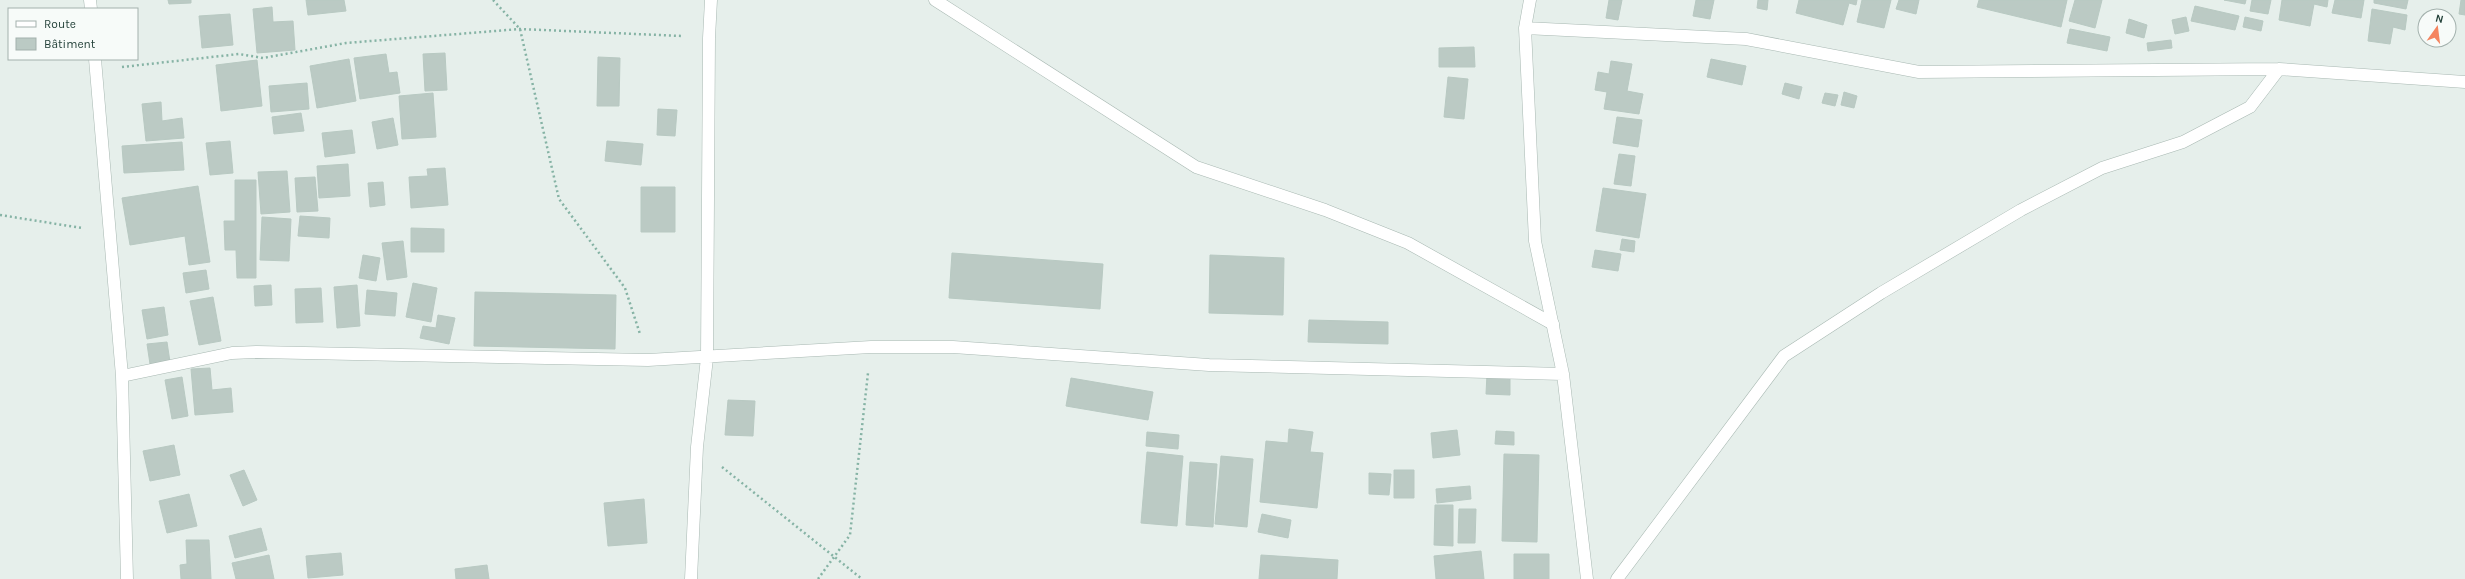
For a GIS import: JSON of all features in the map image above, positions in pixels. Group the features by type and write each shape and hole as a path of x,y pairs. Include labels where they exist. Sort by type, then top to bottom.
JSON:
{"street":[{"path":"691,579 697,446 707,358 709,38 711,0"},
{"path":"935,0 1196,167 1326,210 1408,242 1553,324"},
{"path":"1530,0 1525,28 1535,241 1563,374 1587,579"},
{"path":"1525,28 1746,39 1919,72 2279,69 2465,82"},
{"path":"95,65 122,376 127,579"},
{"path":"1617,579 1784,356 1881,293 2021,210 2102,168 2183,142 2250,107 2279,69"},
{"path":"122,376 232,353 257,352 648,360 707,358 871,347 953,347 1209,365 1563,374"}],"path":[{"path":"493,0 520,30 559,199 625,288 648,360"},
{"path":"95,65 239,54 263,58 346,43 520,30 709,38"},
{"path":"0,216 110,233"},
{"path":"818,579 850,535 871,347"},
{"path":"697,446 862,579"}],"building":[{"path":"168,0 191,0 191,3 169,4"},
{"path":"306,0 344,0 346,11 308,15"},
{"path":"1609,0 1622,0 1618,20 1606,18"},
{"path":"1696,0 1714,0 1710,19 1693,16"},
{"path":"1758,0 1768,0 1767,10 1757,8"},
{"path":"1799,0 1857,0 1856,5 1849,3 1843,25 1796,13"},
{"path":"1862,0 1891,0 1884,28 1857,22"},
{"path":"1899,0 1919,0 1916,14 1896,9"},
{"path":"1979,0 2067,0 2061,27 1977,7"},
{"path":"2075,0 2102,0 2095,28 2069,21"},
{"path":"2224,0 2246,0 2245,4"},
{"path":"2252,0 2271,0 2268,14 2250,11"},
{"path":"2282,0 2328,0 2327,7 2314,4 2310,26 2279,20"},
{"path":"2335,0 2364,0 2361,18 2332,13"},
{"path":"2374,0 2408,0 2406,9 2374,3"},
{"path":"2461,0 2465,0 2465,15 2459,14"},
{"path":"2195,6 2239,16 2235,30 2191,21"},
{"path":"272,7 273,22 293,21 295,50 257,53 253,9"},
{"path":"2372,9 2407,15 2405,30 2393,27 2390,44 2368,41"},
{"path":"230,14 233,45 202,48 199,16"},
{"path":"2186,17 2189,31 2175,34 2172,20"},
{"path":"2245,17 2263,21 2261,31 2243,27"},
{"path":"2129,19 2147,25 2144,38 2126,33"},
{"path":"2070,29 2110,37 2107,51 2067,43"},
{"path":"2171,40 2172,48 2148,51 2147,43"},
{"path":"1474,47 1475,67 1439,67 1439,48"},
{"path":"445,53 447,90 425,91 423,54"},
{"path":"386,54 389,73 397,72 400,93 360,99 354,58"},
{"path":"598,57 620,58 619,106 597,106"},
{"path":"349,59 356,101 317,108 310,66"},
{"path":"1711,59 1746,66 1742,85 1707,77"},
{"path":"257,60 262,106 221,111 216,65"},
{"path":"1611,61 1632,64 1627,91 1643,94 1639,114 1604,109 1607,92 1595,90 1598,72 1609,74"},
{"path":"1448,77 1468,79 1464,119 1444,117"},
{"path":"307,83 309,109 271,112 269,86"},
{"path":"1785,83 1802,87 1799,99 1782,94"},
{"path":"1844,92 1857,96 1854,108 1841,105"},
{"path":"433,93 436,137 402,139 399,96"},
{"path":"1825,93 1838,95 1835,106 1822,103"},
{"path":"161,102 162,121 182,118 184,138 146,141 142,104"},
{"path":"658,109 677,110 675,136 657,135"},
{"path":"301,113 304,131 274,134 272,117"},
{"path":"1617,117 1642,120 1638,147 1613,143"},
{"path":"393,118 398,145 377,149 372,122"},
{"path":"352,130 355,153 325,157 322,133"},
{"path":"230,141 233,173 210,175 206,143"},
{"path":"607,141 643,144 641,165 605,161"},
{"path":"182,142 184,170 124,173 122,146"},
{"path":"1619,154 1635,156 1631,186 1614,184"},
{"path":"348,164 350,196 319,198 317,166"},
{"path":"445,168 448,205 411,208 409,177 428,176 427,169"},
{"path":"287,171 290,212 261,214 258,172"},
{"path":"315,177 318,211 297,212 295,178"},
{"path":"235,180 256,180 256,278 237,278 236,250 225,250 224,221 235,221"},
{"path":"383,182 385,205 370,207 368,183"},
{"path":"198,186 210,262 189,265 185,236 130,245 122,198"},
{"path":"641,187 675,187 675,232 641,232"},
{"path":"1603,188 1646,194 1639,238 1596,231"},
{"path":"300,216 330,218 329,238 298,236"},
{"path":"262,217 291,219 289,261 260,260"},
{"path":"411,228 444,229 444,252 411,252"},
{"path":"1622,239 1635,241 1634,252 1620,250"},
{"path":"403,241 407,277 387,280 382,243"},
{"path":"1595,250 1621,254 1618,271 1592,267"},
{"path":"952,253 1103,264 1100,309 949,298"},
{"path":"363,255 380,258 376,281 359,278"},
{"path":"1210,255 1284,258 1283,315 1209,313"},
{"path":"206,270 209,289 186,293 183,273"},
{"path":"413,283 437,288 431,322 406,317"},
{"path":"271,285 272,305 255,306 254,286"},
{"path":"357,285 360,326 337,328 334,287"},
{"path":"321,288 323,322 296,323 295,289"},
{"path":"367,290 397,293 395,316 365,314"},
{"path":"475,292 616,295 615,349 474,346"},
{"path":"213,297 221,341 199,345 190,301"},
{"path":"164,307 168,335 147,339 142,310"},
{"path":"438,315 455,318 449,344 420,338 423,326 436,328"},
{"path":"1309,320 1388,322 1388,344 1308,342"},
{"path":"167,342 170,362 150,364 147,344"},
{"path":"210,368 212,390 231,388 233,412 195,415 191,369"},
{"path":"1487,374 1510,375 1510,395 1486,394"},
{"path":"182,377 188,416 172,419 165,380"},
{"path":"1071,378 1153,392 1148,420 1066,406"},
{"path":"728,400 755,401 753,436 725,435"},
{"path":"1289,429 1313,432 1310,452 1323,453 1317,508 1260,502 1266,441 1288,443"},
{"path":"1457,430 1460,455 1433,458 1431,433"},
{"path":"1496,431 1514,432 1514,445 1495,444"},
{"path":"1147,432 1179,435 1178,449 1146,446"},
{"path":"174,445 180,475 150,481 143,451"},
{"path":"1147,452 1183,456 1177,526 1141,523"},
{"path":"1504,454 1539,455 1537,542 1502,541"},
{"path":"1221,456 1253,459 1247,527 1215,524"},
{"path":"1190,462 1217,464 1213,527 1186,525"},
{"path":"244,470 257,500 243,506 230,475"},
{"path":"1394,470 1414,470 1414,498 1394,498"},
{"path":"1369,473 1391,474 1389,495 1369,494"},
{"path":"1470,486 1471,499 1437,503 1436,489"},
{"path":"189,494 197,526 167,533 159,501"},
{"path":"644,499 647,543 608,546 604,503"},
{"path":"1435,505 1453,505 1453,546 1434,545"},
{"path":"1459,509 1476,509 1475,543 1458,543"},
{"path":"1262,514 1291,520 1288,538 1258,532"},
{"path":"261,528 267,550 235,558 229,536"},
{"path":"186,540 209,540 211,579 181,579 180,565 187,564"},
{"path":"1481,551 1484,579 1436,579 1434,556"},
{"path":"341,553 343,575 308,578 306,556"},
{"path":"1514,554 1549,554 1549,579 1514,579"},
{"path":"269,555 274,579 236,579 232,563"},
{"path":"1261,555 1338,560 1337,579 1259,579"},
{"path":"487,565 489,579 456,579 455,569"}]}
